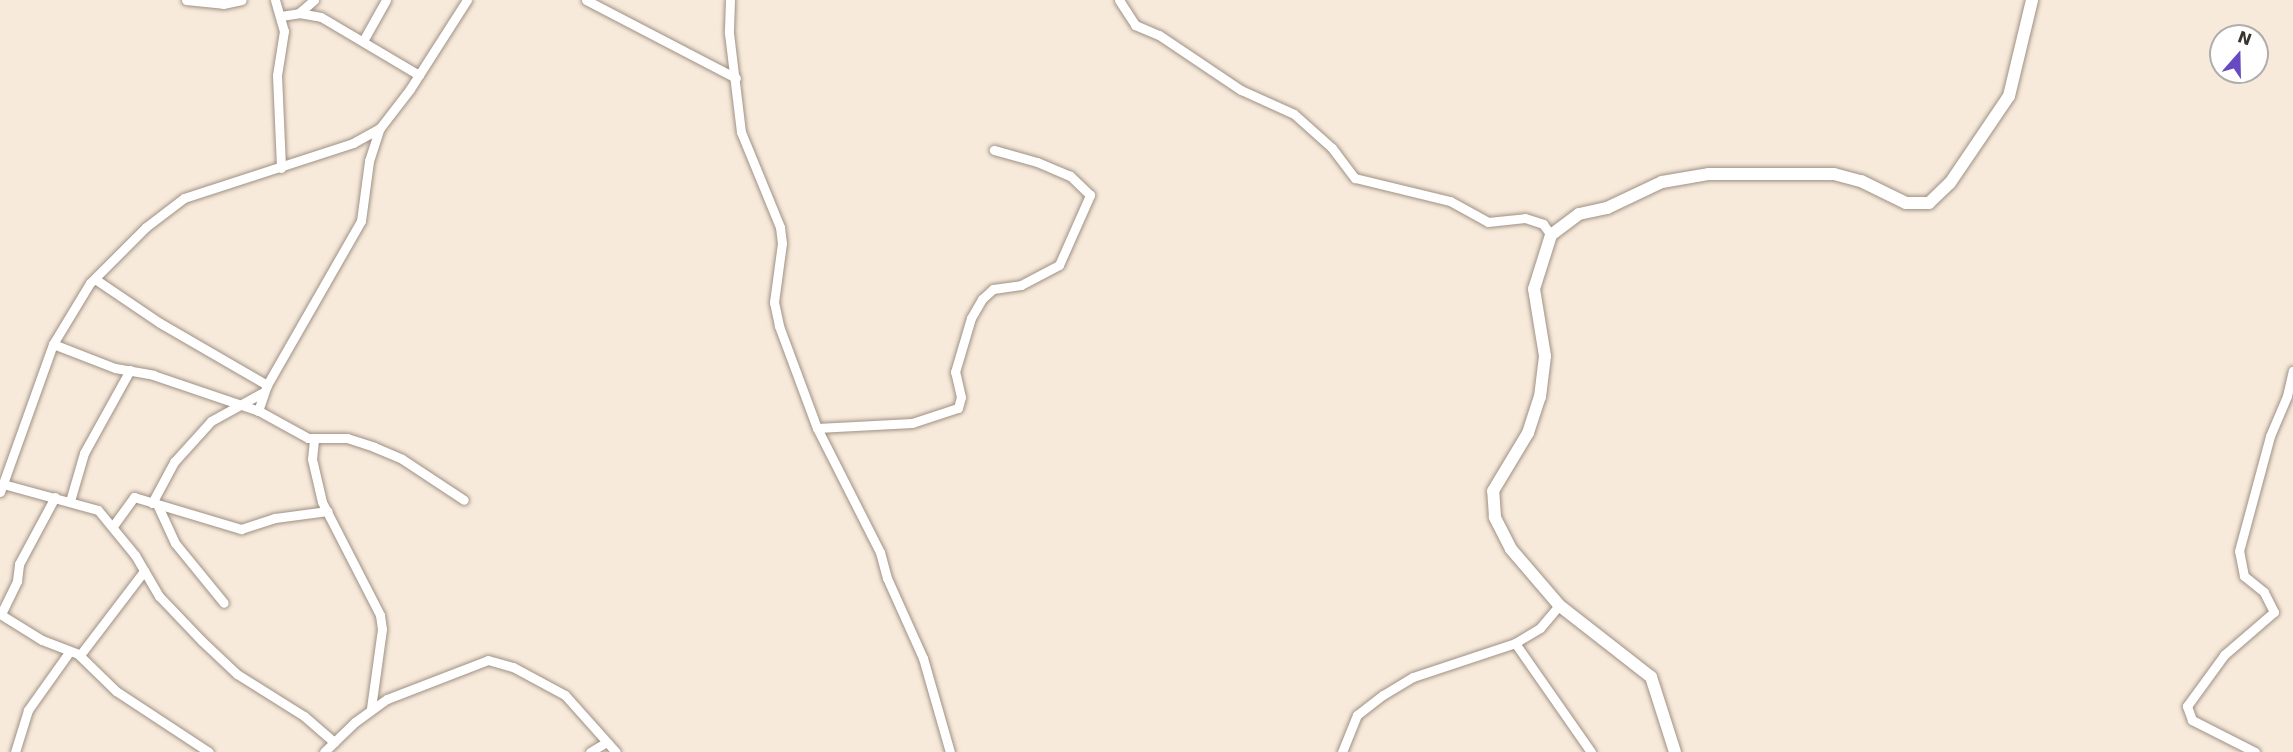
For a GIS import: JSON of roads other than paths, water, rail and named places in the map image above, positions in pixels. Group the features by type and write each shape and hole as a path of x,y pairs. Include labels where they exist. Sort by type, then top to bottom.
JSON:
{"street":[{"path":"186,0 215,4 242,0"},
{"path":"275,0 284,31 277,75 281,168"},
{"path":"299,13 314,0"},
{"path":"363,41 386,0"},
{"path":"258,411 264,389 360,226 369,161 380,128 419,75 467,0"},
{"path":"586,0 736,78"},
{"path":"730,0 729,33 741,132 780,227 782,243 774,302 779,326 817,428 880,552 887,578 923,658 950,752"},
{"path":"1119,0 1135,25 1159,35 1241,90 1294,114 1332,148 1355,178 1450,201 1488,222 1525,218 1543,224 1551,235"},
{"path":"1675,752 1651,677 1559,605 1512,549 1492,504 1493,491 1528,433 1540,397 1545,356 1534,289 1551,235 1579,214 1607,208 1662,182 1709,174 1834,174 1862,182 1906,203 1929,202 1950,183 2009,96 2032,0"},
{"path":"281,16 299,13 321,16 419,75"},
{"path":"122,515 55,497 1,488 53,344 79,297 146,227 184,198 353,143 380,128"},
{"path":"817,428 912,423 958,408 961,397 955,372 971,318 982,298 993,290 1021,285 1059,265 1090,195 1070,176 1037,162 994,150"},
{"path":"95,279 264,389"},
{"path":"53,344 239,404 258,411 314,440 347,438 374,447 402,459 464,500"},
{"path":"69,501 88,444 130,370"},
{"path":"2254,752 2192,720 2187,706 2224,655 2274,612 2270,598 2244,576 2239,551 2267,448 2293,371"},
{"path":"154,503 188,445 211,421 264,389"},
{"path":"314,440 312,459 317,488 380,615 382,629 371,708"},
{"path":"55,497 19,564 17,581 0,614 42,640 80,655 124,697 152,711 209,752"},
{"path":"113,526 133,498 241,529 275,518 328,512"},
{"path":"154,503 175,543 224,603"},
{"path":"96,509 113,526 159,596 231,669 304,717 334,742"},
{"path":"80,655 144,571"},
{"path":"1342,752 1357,715 1383,694 1413,677 1515,643 1540,628 1559,605"},
{"path":"1515,643 1592,752"},
{"path":"15,752 28,710 70,651"},
{"path":"324,752 371,708 488,660 513,667 565,695 616,752"},
{"path":"590,752 605,742"}]}
